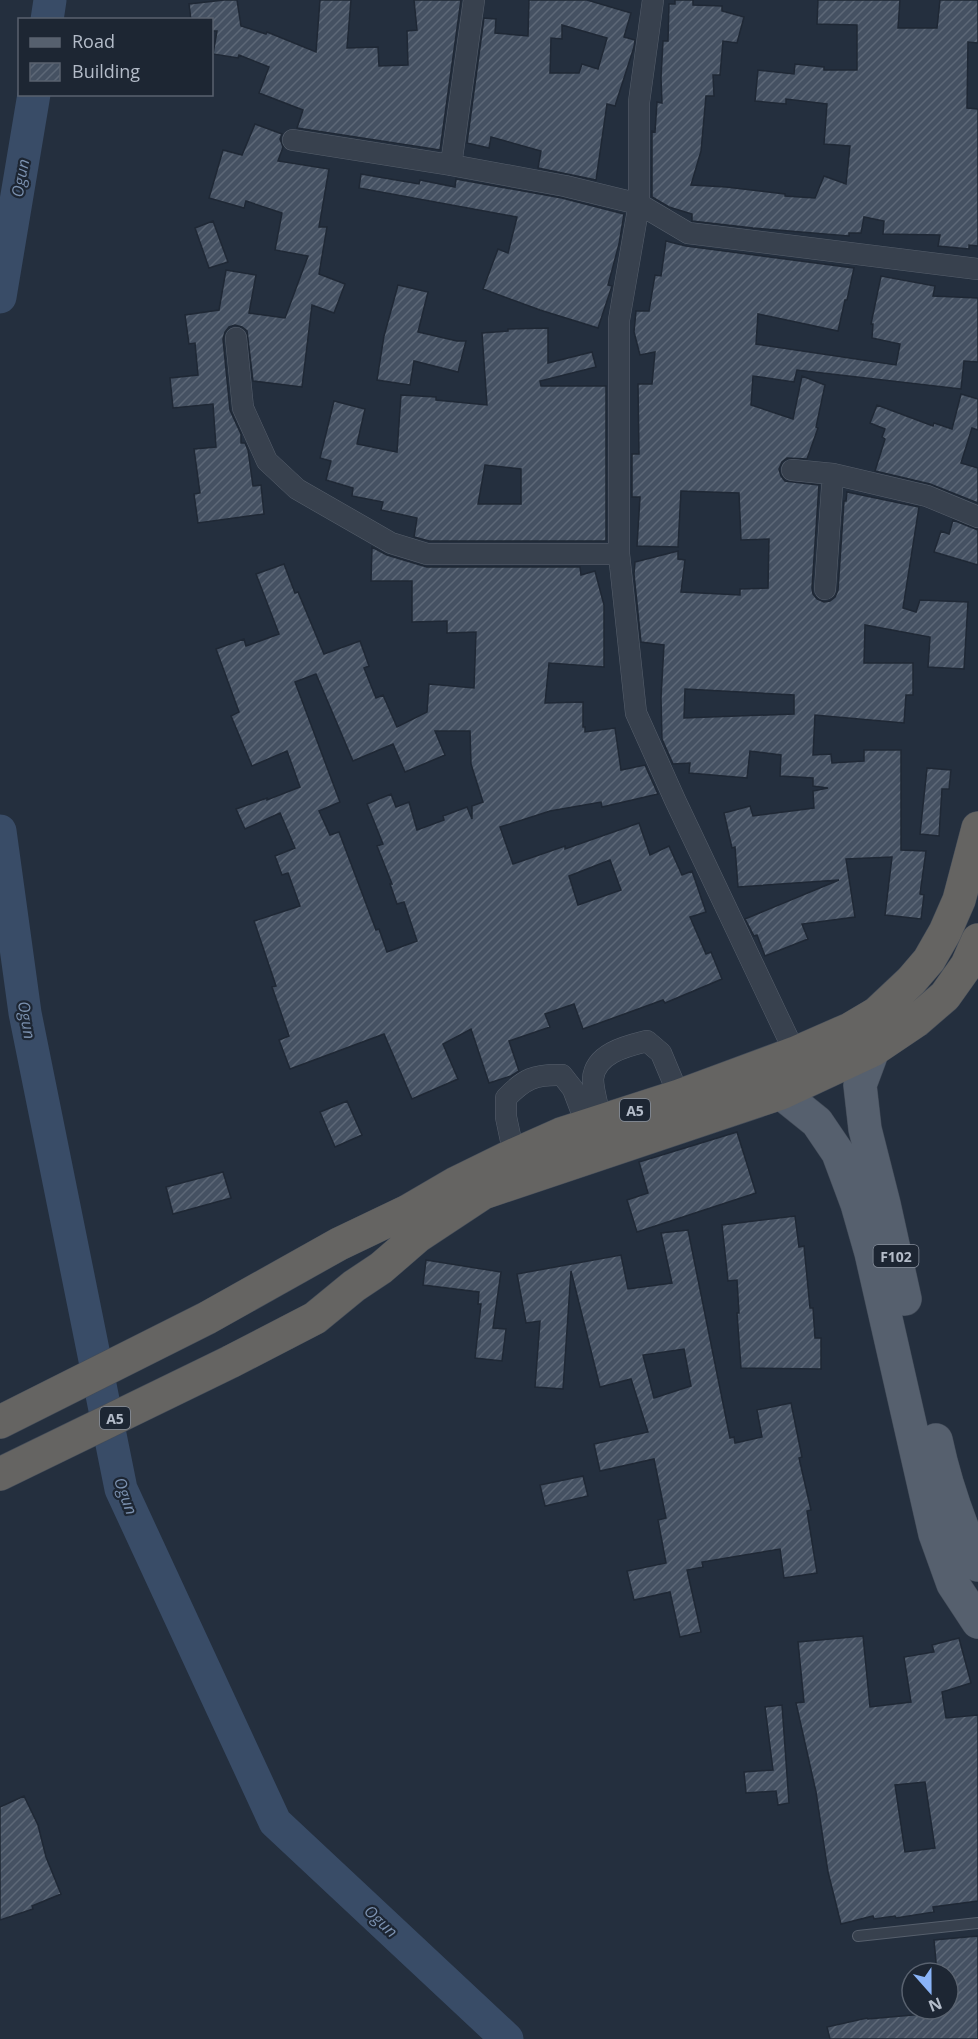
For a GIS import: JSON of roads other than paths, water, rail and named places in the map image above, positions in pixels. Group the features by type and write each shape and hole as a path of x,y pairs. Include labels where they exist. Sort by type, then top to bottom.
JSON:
{"highway":[{"name":"A5","path":"0,1422 207,1318 339,1244 408,1211 456,1183 514,1155 561,1134 679,1096 795,1053 850,1029 877,1013 917,974 945,933 959,900 978,828"},
{"name":"A5","path":"0,1474 315,1318 354,1286 381,1268 418,1236 483,1193 781,1093 873,1050 916,1021 945,996 967,965 978,940"}],"main road":[{"name":"F102","path":"873,1050 860,1085 865,1129 884,1204 941,1463 964,1534 978,1565"},
{"path":"781,1093 817,1122 838,1154 857,1204 872,1253 935,1534 953,1584 978,1622"}],"street":[{"path":"451,165 474,0"},
{"path":"653,0 639,102 639,204 619,320 619,554 636,713 795,1053"},
{"path":"293,140 565,186 639,204 688,233 978,269"},
{"path":"236,338 243,408 267,461 297,489 391,543 427,554 619,554"},
{"path":"792,470 833,474 927,496 978,517"},
{"path":"825,589 833,474"},
{"path":"594,1124 593,1078 602,1059 623,1047 647,1041 661,1053 679,1096"},
{"path":"514,1155 506,1117 506,1098 521,1082 546,1074 562,1075 594,1124"}],"lane":[{"path":"858,1936 978,1923"}],"waterway":[{"name":"Ogun","path":"47,18 50,0"},
{"name":"Ogun","path":"0,297 34,96"},
{"name":"Ogun","path":"0,831 25,1013 121,1489 275,1822 507,2039"}]}
